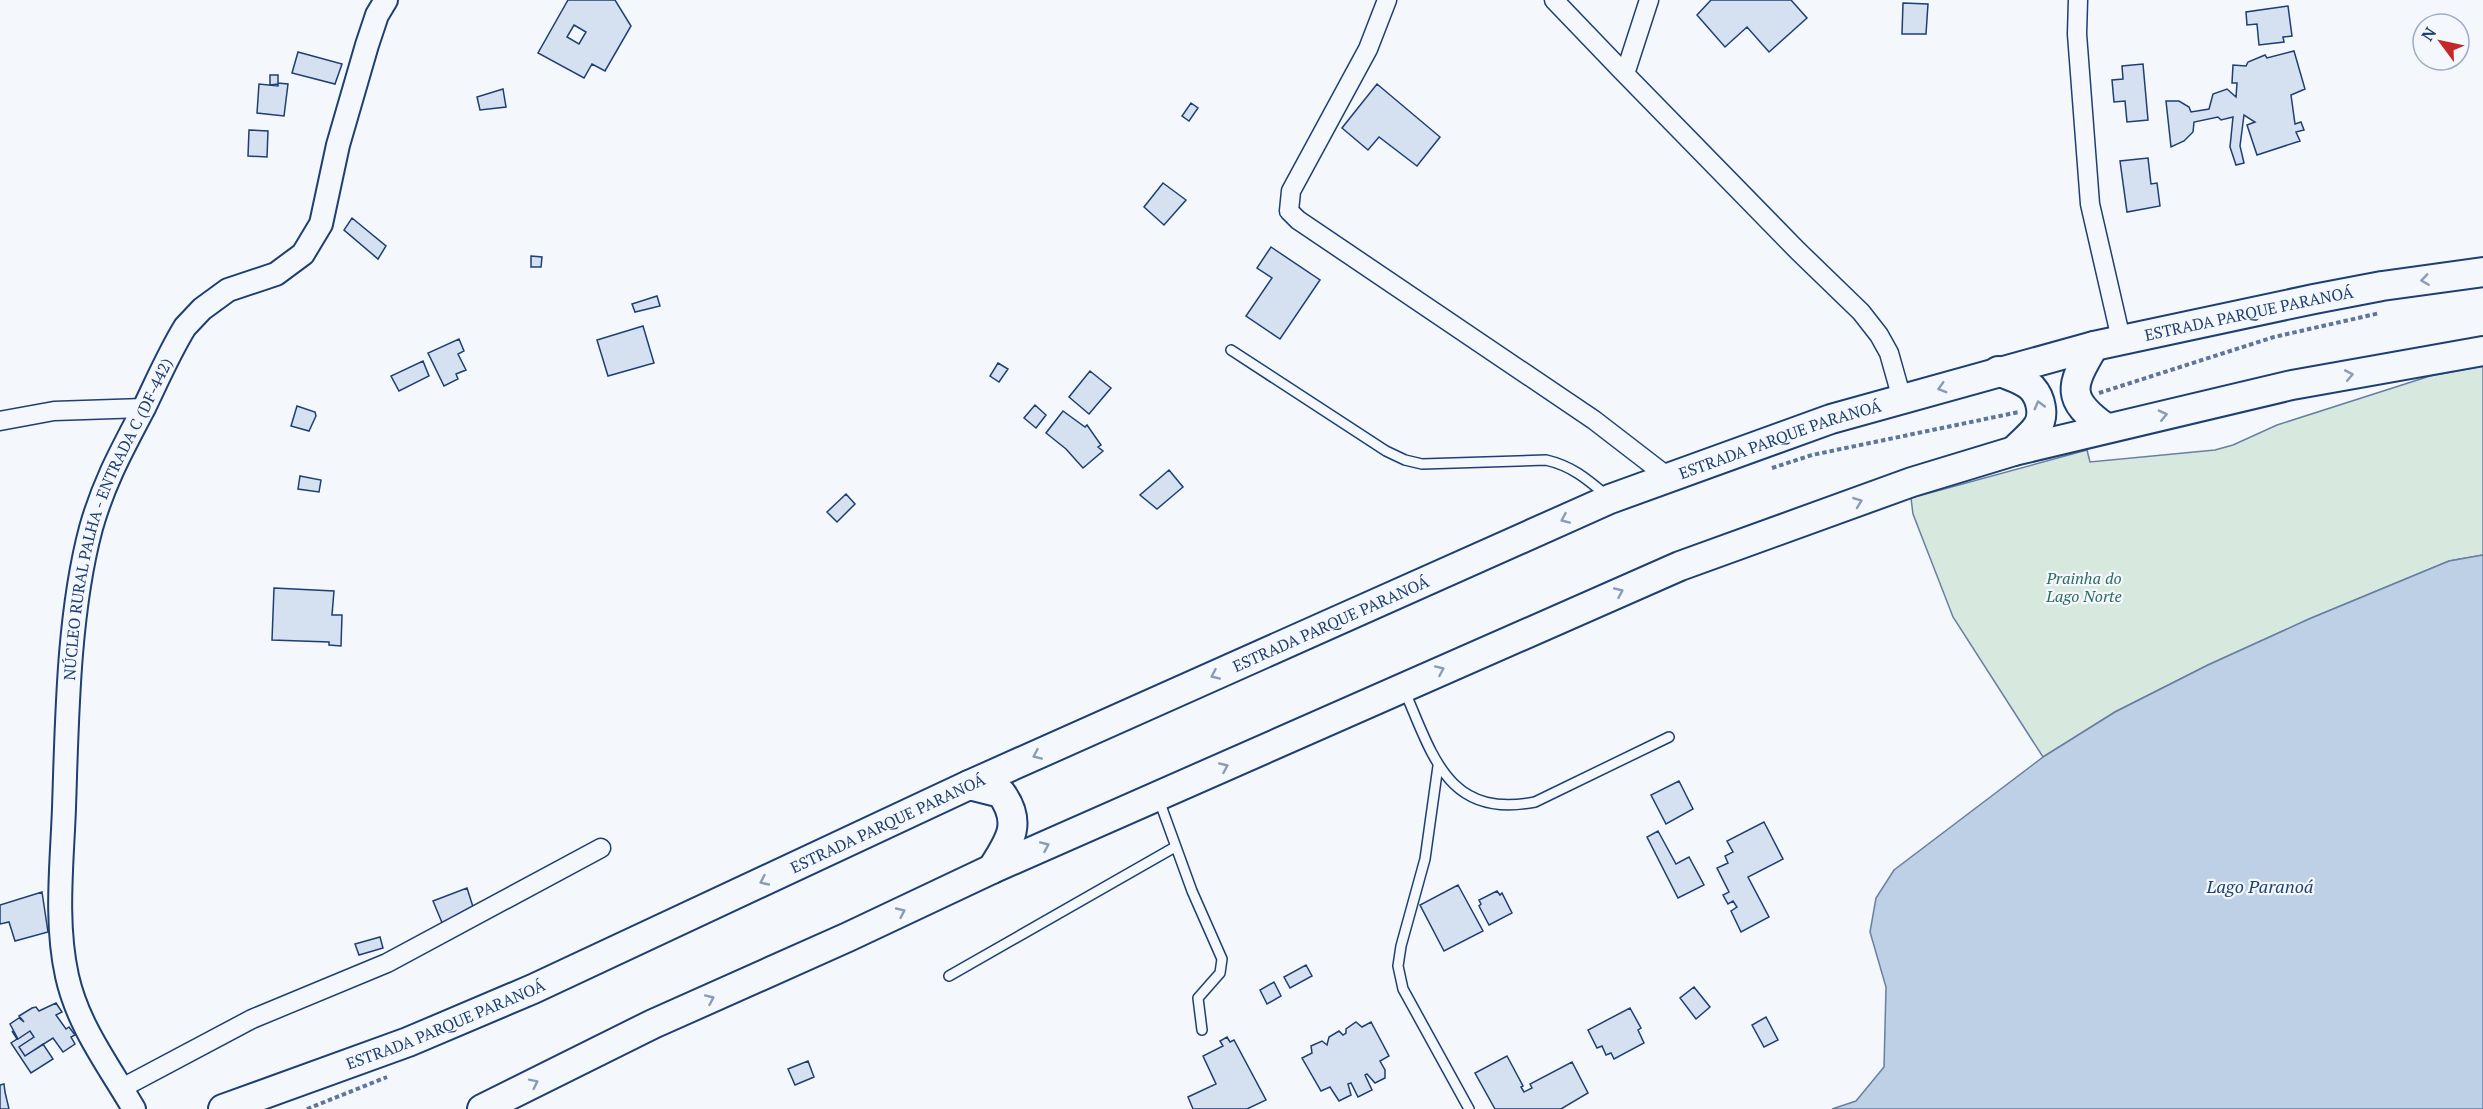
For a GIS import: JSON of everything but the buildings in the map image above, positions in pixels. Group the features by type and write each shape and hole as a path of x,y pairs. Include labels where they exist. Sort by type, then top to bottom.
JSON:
{"main road":[{"name":"ESTRADA PARQUE PARANOÁ","path":"223,1109 408,1042 533,989 969,785 1610,499 1668,477 1831,419 1998,371 2121,339 2360,290 2483,272"},
{"path":"2094,346 2079,371 2075,391 2085,413 2106,428"},
{"path":"482,1109 653,1024 848,937 992,869 1680,566 1912,482 2014,451 2292,385 2483,351"},
{"path":"1998,371 2019,379 2032,388 2040,408 2041,417 2038,426 2014,451"},
{"path":"969,785 1001,793 1012,807 1013,825 1008,844 992,869"}],"street":[{"name":"NÚCLEO RURAL PALHA - ENTRADA C (DF-442)","path":"134,1109 93,1044 79,1012 67,977 61,935 62,852 73,630 80,579 91,530 108,475 185,327 202,309 228,291 276,274 303,254 321,224 338,144 377,15 386,0"},
{"path":"1387,0 1368,49 1291,191 1289,211 1298,220 1594,420 1668,477"},
{"path":"1554,0 1798,251 1861,312 1879,335 1889,353 1902,399"},
{"path":"1625,74 1649,0"},
{"path":"2078,0 2077,34 2089,196 2121,339"},
{"path":"0,421 54,411 144,408"},
{"path":"122,1088 252,1019 387,963 601,848"}],"lane":[{"path":"1231,350 1386,451 1405,460 1422,464 1546,460 1578,471 1610,499"},
{"path":"1403,687 1438,766 1447,778 1486,802 1513,806 1535,802 1669,737"},
{"path":"1438,766 1425,859 1401,946 1398,966 1403,989 1469,1109"},
{"path":"1158,797 1175,847 1222,959 1220,973 1198,998 1202,1030"},
{"path":"949,976 1175,847"}],"path":[{"path":"2078,400 2274,337 2384,312"},
{"path":"1768,470 1812,455 2040,408"},
{"path":"307,1109 390,1076"}],"green space":[{"name":"Prainha do Lago Norte","path":"2483,366 2483,555 2449,561 2309,619 2208,665 2115,712 2043,757 1953,617 1913,514 1911,498 2087,450 2090,462 2215,450 2233,445 2277,425 2430,376"}],"water":[{"name":"Lago Paranoá","path":"2483,555 2483,1109 1832,1109 1856,1101 1884,1067 1886,987 1870,932 1876,898 1894,870 2043,757 2115,712 2208,665 2309,619 2449,561"}]}
